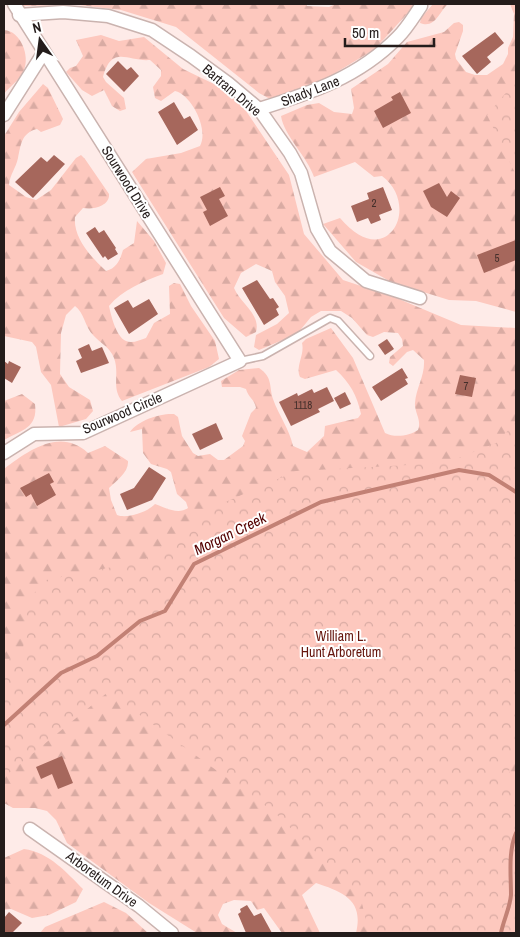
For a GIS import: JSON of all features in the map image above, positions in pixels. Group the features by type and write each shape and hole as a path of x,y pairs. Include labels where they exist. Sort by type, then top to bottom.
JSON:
{"street":[{"name":"Shady Lane","path":"259,109 338,82 371,61 399,36 422,5"},
{"name":"Bartram Drive","path":"17,9 108,16 152,30 228,82 259,109 290,153 301,173 317,229 330,250 366,281 420,298"},
{"name":"Sourwood Drive","path":"17,9 240,361"},
{"path":"4,114 44,52"},
{"name":"Sourwood Circle","path":"4,454 34,434 84,433 240,361"},
{"name":"Arboretum Drive","path":"30,829 139,906 172,933"}],"lane":[{"path":"240,361 264,356 330,318 338,321 370,356"}],"green space":[{"path":"21,4 306,4 307,6 329,7 336,4 416,4 375,49 317,84 270,99 259,93 176,27 121,10 78,5 23,6"},
{"path":"433,4 448,4 433,22 429,24 420,23 421,18"},
{"path":"510,4 516,4 516,312 476,301 449,300 391,282 356,262 323,224 340,218 357,234 372,239 384,237 394,229 399,217 399,203 394,189 382,176 374,177 355,162 314,177 311,169 286,131 281,116 307,105 319,103 334,112 352,114 354,108 351,89 388,64 407,42 444,32 454,23 459,22 463,25 463,31 455,54 456,59 466,72 475,75 487,75 503,64 508,54 508,48 513,37 514,14"},
{"path":"4,30 10,31 23,45 26,64 22,74 4,94"},
{"path":"101,35 119,41 144,37 183,69 214,84 242,105 289,175 304,234 343,280 394,297 461,325 516,328 516,933 356,933 358,922 354,905 343,894 316,883 302,895 320,933 282,933 264,908 257,910 251,901 234,900 223,904 218,915 222,924 237,933 197,933 149,903 67,843 56,820 47,811 35,808 13,808 4,803 4,469 34,449 55,442 77,445 88,453 105,446 128,461 124,473 109,488 117,515 137,514 148,510 155,504 172,510 184,510 188,508 186,502 177,494 171,472 151,464 143,453 142,429 130,432 138,424 150,418 174,414 178,417 182,436 193,453 198,456 210,454 218,460 224,460 243,446 245,441 242,436 251,413 256,408 246,389 222,387 221,381 239,370 259,368 269,379 273,399 293,446 307,452 324,436 325,426 358,418 361,414 352,390 336,370 305,379 300,377 302,343 306,339 331,328 353,358 385,433 397,436 406,435 418,430 419,426 415,403 424,360 413,350 407,352 393,366 389,363 390,357 403,346 402,339 398,333 384,332 373,337 367,335 352,318 341,311 321,311 311,317 297,334 259,350 254,347 256,335 277,324 289,313 285,296 275,282 272,271 256,264 241,273 234,288 256,320 256,332 246,337 224,318 132,172 146,159 181,153 200,146 202,139 201,123 193,106 181,94 175,91 161,101 155,98 153,87 161,76 161,70 150,60 122,57 111,61 107,67 103,77 124,98 126,109 120,111 112,106 104,90 92,96 82,90 66,72 76,66 83,56 76,40"},
{"path":"516,81 516,175 487,115"},
{"path":"43,84 48,88 63,119 60,125 41,132 37,129 28,133 21,144 9,185 26,197 36,200 51,190 76,158 81,155 109,194 107,202 96,208 83,208 75,217 77,232 84,247 106,271 113,268 123,250 134,243 137,221 154,241 166,263 163,274 141,283 120,295 109,306 119,335 128,342 146,338 154,323 170,314 169,286 174,283 180,284 191,306 215,341 219,359 209,367 122,401 116,386 116,364 114,358 107,348 90,332 75,306 66,315 61,333 60,374 69,387 90,400 93,411 86,419 59,427 51,385 41,372 36,347 32,342 4,336 4,136 19,112"},
{"path":"22,394 35,404 34,418 23,431 4,440 4,401"},
{"name":"William L. Hunt Arboretum","path":"516,422 516,753 509,771 516,791 516,933 369,933 360,895 274,812 108,692 4,777 4,663 23,650 28,600 46,580 143,561 212,508 296,471 446,463 496,443"},
{"path":"24,849 42,854 64,870 83,889 76,902 49,915 32,918 11,909 4,910 4,858"},
{"path":"104,902 126,913 148,933 40,933 45,927"}],"building":[{"path":"495,32 504,43 487,57 491,62 477,74 462,56"},
{"path":"118,61 127,70 131,67 139,76 124,92 106,74"},
{"path":"400,92 411,113 383,128 374,111 393,100 391,97"},
{"path":"174,102 184,119 190,116 198,130 177,145 158,112"},
{"path":"54,155 65,164 33,198 15,182 41,157 47,162"},
{"path":"439,183 447,197 451,191 460,198 447,217 431,207 423,191"},
{"path":"220,187 225,196 219,199 228,216 210,226 203,212 207,210 200,197"},
{"path":"383,187 392,210 379,215 381,220 371,224 368,218 357,222 351,206 369,199 367,193"},
{"path":"95,227 99,233 104,230 116,248 118,254 108,260 105,256 103,258 86,233"},
{"path":"516,240 516,260 484,273 477,255"},
{"path":"257,280 270,299 273,298 279,307 276,309 279,315 264,325 242,288"},
{"path":"149,299 158,314 129,334 114,308 128,300 133,308"},
{"path":"387,339 394,349 385,355 378,345"},
{"path":"89,344 92,351 102,347 109,363 81,373 76,361 82,358 78,349"},
{"path":"4,361 8,364 9,361 21,367 12,383 4,378"},
{"path":"402,368 408,378 405,379 408,384 381,401 372,387"},
{"path":"460,375 476,378 472,397 455,394"},
{"path":"327,387 334,401 318,409 320,412 291,426 279,402 297,393 298,396 312,389 314,393"},
{"path":"345,392 351,404 340,409 334,398"},
{"path":"216,423 223,439 200,450 192,434"},
{"path":"149,467 166,478 152,500 127,510 120,494 134,488"},
{"path":"49,473 54,482 50,484 56,495 37,506 31,494 26,497 20,488"},
{"path":"62,756 73,783 58,789 52,774 41,779 36,767"},
{"path":"247,905 254,916 261,913 272,933 246,933 238,914 241,912 240,909"},
{"path":"9,912 22,923 12,933 4,933 4,918"}],"waterway":[{"name":"Morgan Creek","path":"4,725 61,673 97,656 140,621 165,611 194,564 321,502 459,470 489,475 516,492"},
{"name":"Morgan Creek","path":"501,933 511,895 511,856 516,833"}]}
